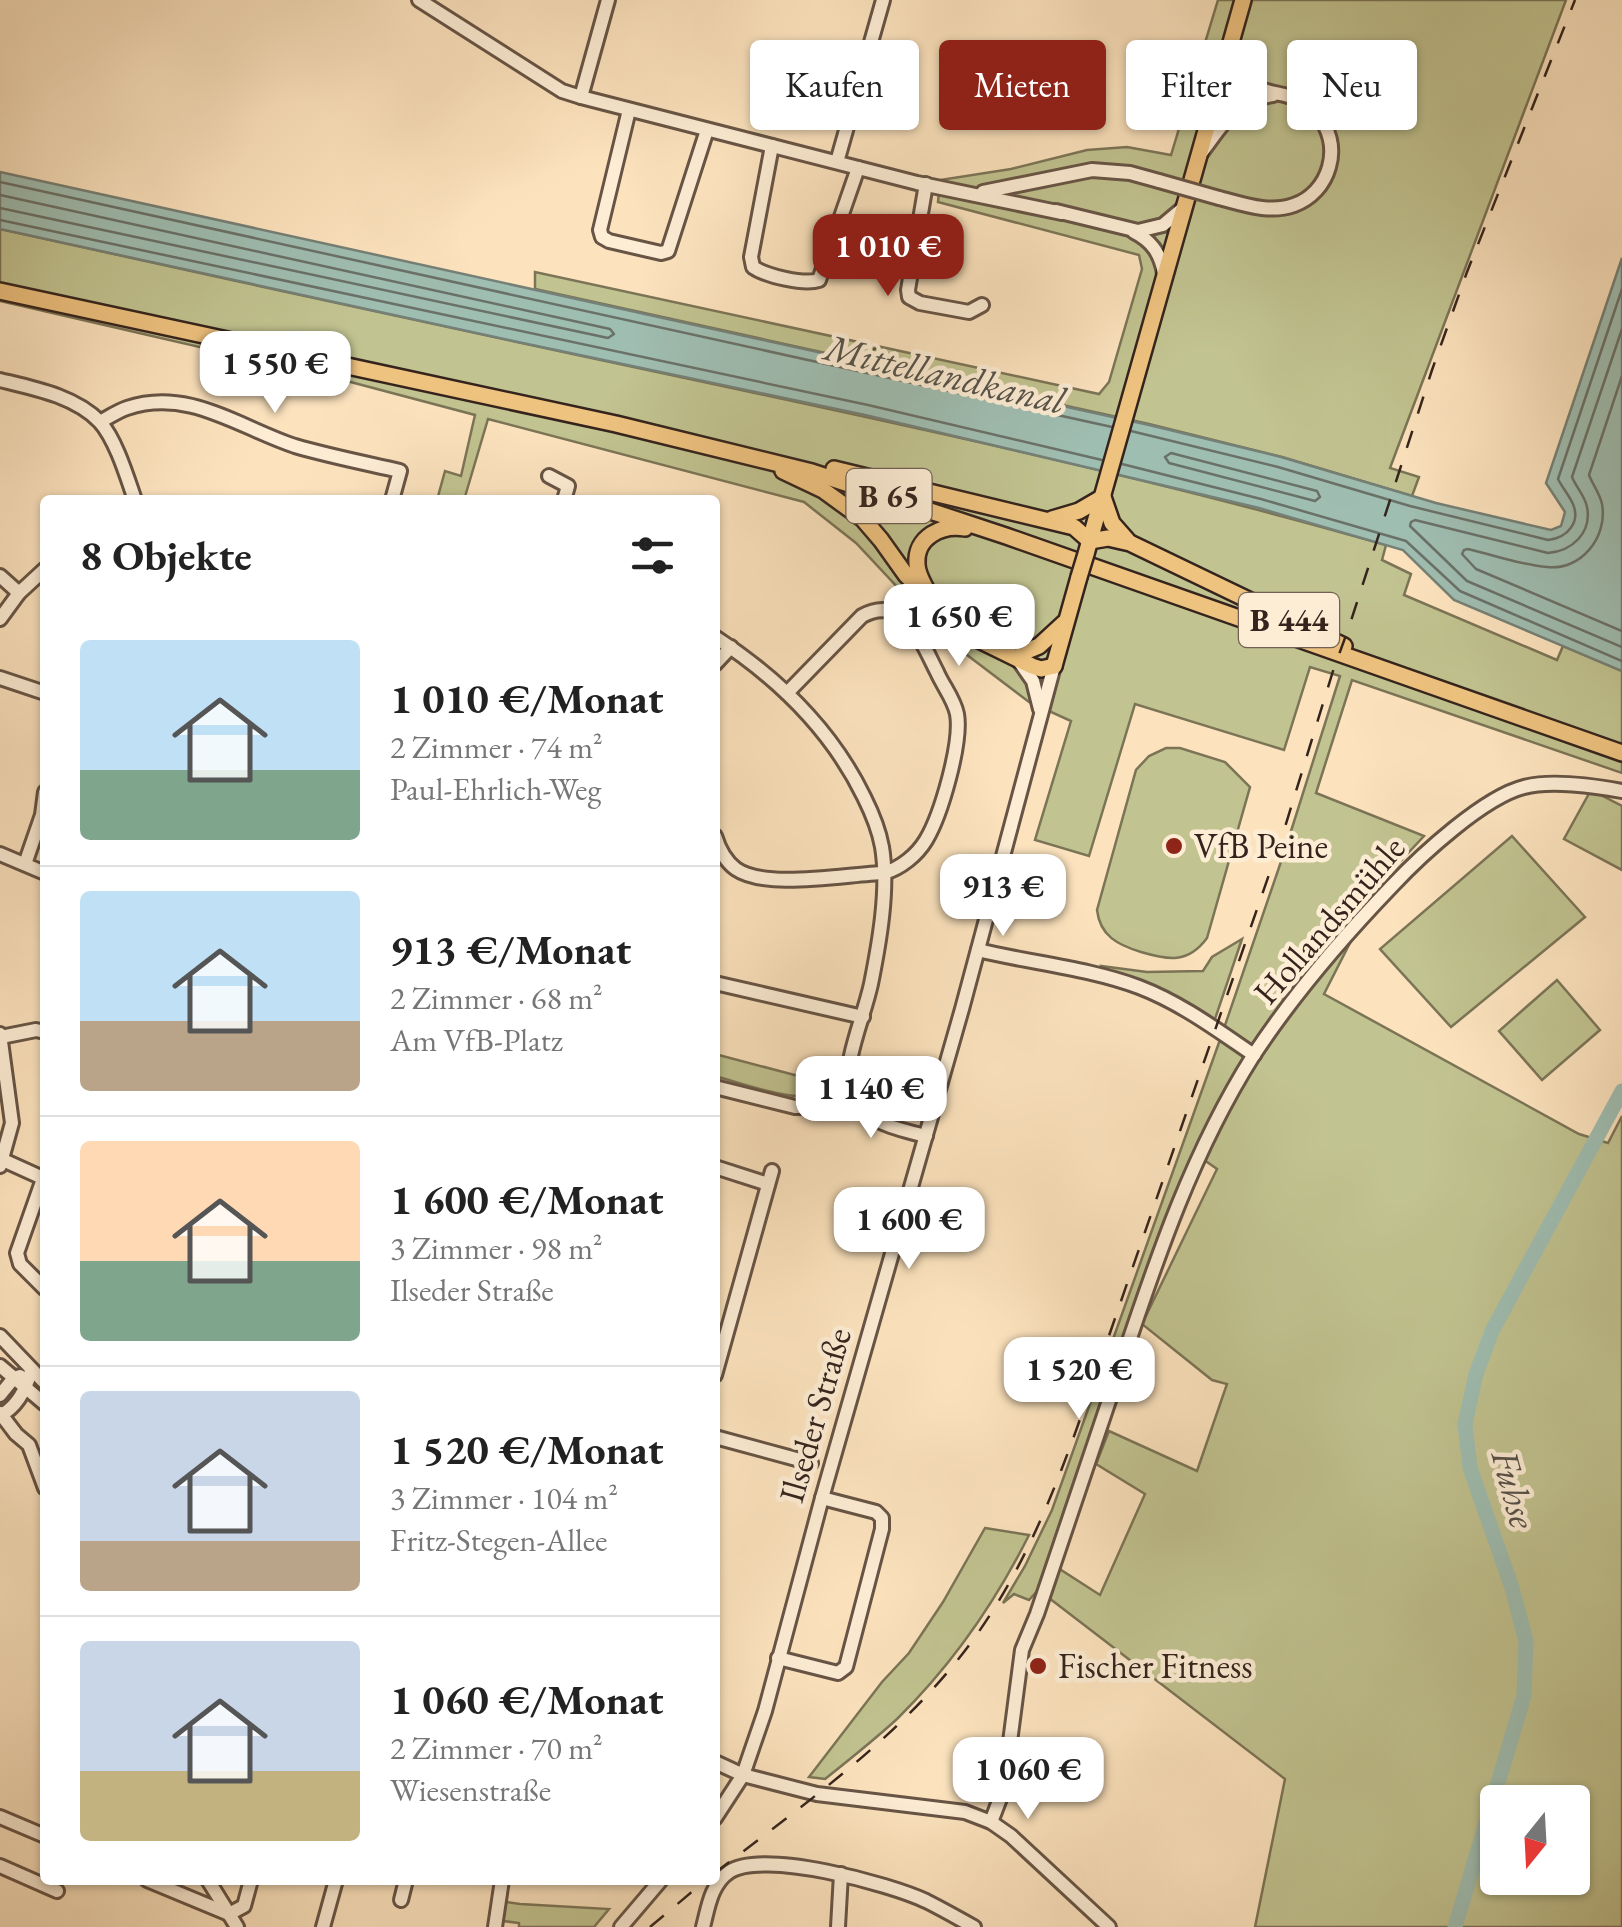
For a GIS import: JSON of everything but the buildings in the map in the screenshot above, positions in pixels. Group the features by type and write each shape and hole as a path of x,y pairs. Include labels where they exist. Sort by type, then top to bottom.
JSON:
{"main road":[{"path":"748,455 823,490 850,508 872,529 906,575 965,632 1042,668 1054,666 1243,0"},
{"name":"B 65","path":"0,291 771,460 1006,536 1622,753"},
{"path":"771,460 828,467 1074,527 1088,547"},
{"path":"1048,520 1072,514 1103,497"},
{"path":"1103,497 1112,522 1130,543"},
{"path":"936,605 916,564 932,533 957,527 1006,536"},
{"path":"1088,547 1108,538 1130,543"},
{"name":"B 444","path":"1130,543 1410,679"},
{"path":"1016,655 1044,642 1067,621"}],"street":[{"path":"419,0 562,91 629,110 858,168 1132,230 1145,231 1163,225 1185,205"},
{"path":"582,97 608,0"},
{"path":"836,162 883,0"},
{"path":"966,192 1012,188 1092,170 1130,173 1260,208 1277,209 1304,200 1321,184 1330,162 1327,130 1300,100 1262,90 1244,78 1234,58 1233,34"},
{"path":"1199,156 1241,105 1257,97 1285,95"},
{"path":"629,110 600,230 602,237 610,241 660,253 668,251 707,130"},
{"path":"772,146 751,257 753,267 761,272 810,282 819,280 858,168"},
{"path":"926,184 910,296 920,303 970,312 982,305"},
{"path":"1012,188 1025,202 1062,213"},
{"path":"1132,230 1154,248 1165,276"},
{"path":"0,380 66,398 100,422 123,463 133,495"},
{"path":"100,422 125,408 146,403 168,401 203,408 298,446 400,472 393,495"},
{"path":"550,476 568,486 565,495"},
{"path":"0,618 40,574"},
{"path":"0,576 19,593"},
{"path":"720,849 734,868 745,874 785,880 884,873 909,859 926,841 952,764 957,716 908,622 885,610 862,616 787,692"},
{"path":"720,640 754,663 820,728 854,777 880,835 884,873 875,959 850,1068 848,1096 867,1115 926,1136"},
{"path":"720,659 731,647"},
{"path":"1016,655 1033,680 1040,716"},
{"name":"Ilseder Straße","path":"720,1810 743,1775 765,1711 1054,666"},
{"path":"0,678 40,691"},
{"name":"Hollandsmühle","path":"991,1822 1004,1788 1026,1637 1172,1218 1211,1133 1254,1056 1370,909 1436,845 1494,799 1530,785 1622,791"},
{"path":"25,864 40,821"},
{"path":"0,854 40,871"},
{"path":"978,950 1142,988 1209,1023 1254,1056"},
{"path":"720,984 862,1017"},
{"path":"40,1031 0,1035 5,1109 11,1128 2,1163 40,1177"},
{"path":"720,1088 794,1107 848,1096"},
{"path":"720,1169 770,1178 720,1357"},
{"path":"40,1190 18,1253 20,1264 40,1283"},
{"path":"0,1336 40,1379"},
{"path":"0,1366 40,1400"},
{"path":"0,1395 13,1379 31,1371"},
{"path":"0,1414 10,1411 26,1390 31,1371"},
{"path":"0,1414 0,1423"},
{"path":"0,1414 29,1445 40,1475"},
{"path":"720,1438 811,1463"},
{"path":"778,1658 838,1673 846,1667 882,1518 876,1512 822,1498"},
{"path":"720,1764 743,1775 816,1794 965,1812 991,1822 1109,1927"},
{"path":"0,1817 40,1834"},
{"path":"720,1883 728,1872 743,1864 841,1874 925,1900 974,1927"},
{"path":"0,1866 40,1884"},
{"path":"838,1927 841,1874"},
{"path":"43,1885 56,1891"},
{"path":"159,1885 228,1914 244,1906 250,1885"},
{"path":"211,1885 237,1927"},
{"path":"323,1927 335,1885"},
{"path":"400,1900 404,1885"},
{"path":"495,1927 501,1885"},
{"path":"621,1927 657,1885"},
{"path":"703,1927 712,1894 719,1885"}],"green space":[{"path":"1218,0 1566,0 1390,468 1419,477 1412,496 1282,457 1149,424 535,289 535,272 1099,394 1109,382 1142,269 1139,255 938,202 940,180 1011,169 1087,150 1127,147 1171,155 1179,130 1267,130 1267,40 1206,40"},
{"path":"0,229 953,436 1278,515 1386,545 1382,560 1411,574 1404,595 1557,660 1563,646 1622,671 1622,773 1352,680 1316,793 1424,836 1381,882 1324,994 1579,1134 1608,1143 1622,1116 1622,1927 1255,1927 1285,1779 1049,1598 1058,1568 1100,1595 1145,1494 1096,1464 1109,1431 1197,1471 1227,1384 1212,1380 1142,1324 1217,1169 1194,1153 1157,1241 1038,1590 1029,1600 1014,1594 1003,1603 1052,1510 1221,1037 1340,676 1310,667 1284,750 1135,704 1089,856 1035,840 1071,721 1029,702 946,639 856,543 804,502 488,419 465,495 438,495 445,471 461,476 475,415 343,380 0,301"},
{"name":"VfB Peine","path":"1166,748 1180,748 1225,762 1250,787 1207,938 1192,952 1177,958 1151,955 1118,942 1102,927 1097,910 1136,770 1149,756"},
{"path":"1591,790 1622,806 1622,870 1564,839"},
{"path":"1512,836 1585,917 1451,1027 1380,949"},
{"path":"1242,939 1215,1019 1167,994 1102,972 1101,966 1147,972 1203,971 1212,957"},
{"path":"1557,980 1600,1030 1542,1080 1499,1031"},
{"path":"720,1055 840,1087 812,1096 761,1090 720,1078"},
{"path":"985,1528 1029,1535 970,1633 917,1699 888,1727 825,1779 809,1777 909,1653"},
{"path":"506,1902 609,1909 594,1927 519,1927 519,1923 503,1921"}],"water":[{"path":"0,172 1149,425 1551,530 1561,526 1565,512 1546,483 1622,258 1622,671 1454,600 1403,550 1259,508 865,415 0,229"}],"waterway":[{"name":"Fuhse","path":"1455,1927 1524,1696 1526,1641 1512,1588 1470,1468 1465,1424 1476,1374 1492,1331 1622,1091"}],"railway":[{"path":"720,1869 842,1774 930,1692 995,1607 1041,1518 1078,1425 1281,840 1432,370 1575,0"},
{"path":"650,1927 700,1885"}],"place":[{"name":"VfB Peine","path":"1174,846"},
{"name":"Fischer Fitness","path":"1038,1666"}],"water label":[{"name":"Mittellandkanal","path":"945,374"}]}
